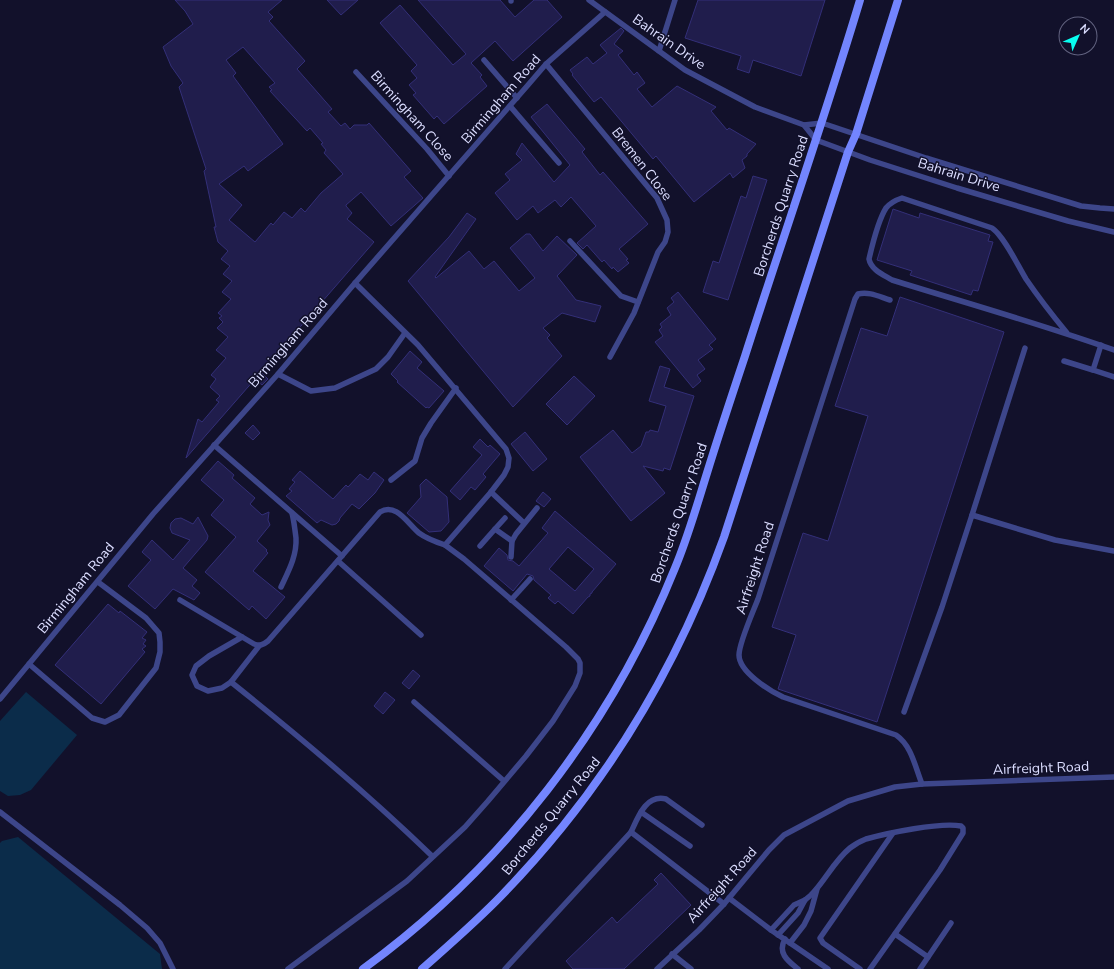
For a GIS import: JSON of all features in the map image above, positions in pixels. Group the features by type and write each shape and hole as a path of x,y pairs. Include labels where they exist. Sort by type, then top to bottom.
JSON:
{"main road":[{"name":"Borcherds Quarry Road","path":"363,969 392,947 440,906 508,838 567,763 600,715 627,669 656,612 687,538 742,362 822,123 860,0"},
{"name":"Borcherds Quarry Road","path":"422,969 502,895 533,862 565,824 597,782 628,736 668,668 698,604 724,537 848,152 856,134 898,0"}],"lane":[{"name":"Bahrain Drive","path":"589,0 685,70 755,107 804,125 822,123 926,158 1081,206 1114,209"},
{"path":"659,51 675,0"},
{"name":"Birmingham Road","path":"0,699 153,514 278,374 355,283 450,176 546,64 605,12"},
{"path":"484,60 517,98"},
{"name":"Bremen Close","path":"546,64 657,198 664,210 667,220 668,232 638,302 610,357"},
{"name":"Birmingham Close","path":"356,72 450,176"},
{"path":"510,106 559,163"},
{"path":"804,125 816,140"},
{"name":"Bahrain Drive","path":"816,140 957,188 1068,221 1114,232"},
{"path":"1067,333 1045,307 999,234 992,228 902,198 890,204 885,210 875,236 869,259 872,266 892,280 1067,333 1114,350"},
{"path":"570,241 621,296 638,302"},
{"path":"355,283 418,345 456,388 506,449 509,458 508,466 491,492 445,545"},
{"name":"Airfreight Road","path":"890,300 869,293 858,294 855,299 739,656 742,664 758,682 777,694 896,734 905,743 922,784"},
{"path":"278,374 311,392 335,388 376,370 388,357 405,333"},
{"path":"1093,370 1101,345"},
{"path":"904,712 942,607 1025,348"},
{"path":"1064,361 1114,377"},
{"path":"391,480 415,461 422,438 430,422 456,388"},
{"path":"214,445 342,556"},
{"path":"491,492 524,523"},
{"path":"511,557 512,541 524,523 537,508"},
{"path":"242,637 209,656 196,666 192,676 197,686 208,691 216,690 231,682 259,646 268,641 376,517 383,510 387,509 395,510 419,532 435,542 445,545 464,559 566,647 578,659 580,668 575,686 553,721 526,756 465,827 432,856 407,881 288,969"},
{"path":"281,587 292,565 296,548 292,513"},
{"path":"972,515 1055,540 1114,551"},
{"path":"480,546 505,518"},
{"path":"495,529 512,541"},
{"path":"338,561 421,635"},
{"path":"511,600 530,579"},
{"path":"30,664 92,718 105,722 119,715 156,668 160,652 159,633 136,609 98,582"},
{"path":"180,600 259,646"},
{"path":"231,682 276,718 348,780 432,856"},
{"path":"414,702 504,781"},
{"name":"Airfreight Road","path":"657,969 699,930 724,904 769,850 784,835 848,801 895,787 922,784 1114,777"},
{"path":"506,969 631,832 641,812 652,800 659,798 666,799 702,825"},
{"path":"0,812 136,918 160,942 173,969"},
{"path":"641,812 690,846"},
{"path":"778,935 798,913 805,900 817,888 850,848 865,839 935,827 958,826 963,828 964,830 940,870 870,969"},
{"path":"631,832 724,904"},
{"path":"860,969 823,943 820,938 893,833"},
{"path":"790,943 804,925 811,910 817,888"},
{"path":"729,898 771,930 828,969"},
{"path":"771,930 794,905 805,900"},
{"path":"920,969 951,924"},
{"path":"895,934 928,957"},
{"path":"785,939 782,945 783,952 788,961 798,969"},
{"path":"672,954 691,969"}],"water":[{"path":"26,692 77,735 31,790 20,795 8,796 0,791 0,721"},
{"path":"18,837 160,954 162,969 0,969 0,843 2,841"}],"building":[{"path":"175,0 282,0 268,12 273,17 269,21 305,61 297,69 332,109 328,112 341,126 345,123 350,129 354,125 367,125 369,123 411,171 404,177 423,198 391,226 361,192 346,205 352,213 347,219 374,242 261,372 268,379 262,385 255,379 186,458 198,419 202,422 219,402 216,400 220,396 210,387 216,379 211,375 226,358 216,350 228,337 217,328 223,322 219,318 222,316 218,313 231,299 222,292 232,281 223,274 230,266 221,259 228,251 218,242 204,171 206,169 179,87 183,83 171,66 163,47 193,24 185,11","holes":["243,47 275,83 269,87 272,90 270,91 307,131 310,128 323,143 321,144 326,150 324,153 343,174 321,193 305,212 301,208 292,218 284,212 273,225 271,223 255,242 229,220 242,205 219,184 244,166 248,171 283,144 233,76 236,73 226,60"]},
{"path":"327,0 358,0 341,15"},
{"path":"418,0 500,0 515,17 534,0 547,0 562,17 513,61 495,41 471,63 482,75 480,77 487,86 444,124 437,116 434,119 413,95 416,93 409,85 417,78 411,71 417,65 380,23 400,5 453,65 466,54"},
{"path":"698,0 825,0 801,76 753,60 749,73 737,69 741,56 685,38"},
{"path":"621,28 624,31 614,44 623,51 618,55 634,75 637,72 645,83 637,89 652,107 677,86 716,107 711,111 727,130 729,128 756,144 742,160 745,168 733,178 730,173 694,202 656,156 653,159 601,97 594,102 572,75 573,74 570,70 587,57 593,64 607,53 600,45"},
{"path":"547,104 585,149 582,152 600,175 603,172 648,224 619,249 628,259 626,260 629,263 618,272 613,267 612,269 604,260 602,262 587,245 583,249 577,243 596,226 571,197 561,207 555,200 538,213 533,206 517,220 495,193 510,180 505,174 522,160 516,154 522,143 554,182 570,165 531,117"},
{"path":"753,176 767,180 728,300 703,292 713,261 719,263 741,196 746,198"},
{"path":"893,209 919,218 920,213 990,235 988,241 993,242 978,291 973,290 971,295 910,275 912,271 877,260"},
{"path":"467,213 476,219 435,277 436,278 469,251 484,269 494,261 519,291 535,278 510,248 526,234 530,234 543,251 557,236 577,255 557,276 576,300 601,306 595,322 562,313 543,328 550,335 547,338 562,356 513,407 408,281 449,237"},
{"path":"678,292 716,339 709,345 713,349 698,360 705,369 697,375 701,381 693,388 655,342 663,336 659,330 662,327 660,324 671,315 667,308 674,302 671,298"},
{"path":"900,297 1004,332 877,722 778,689 796,635 772,627 803,533 828,541 868,416 835,406 861,328 887,336"},
{"path":"410,351 422,362 417,368 444,391 429,408 426,408 397,382 398,381 391,374"},
{"path":"660,366 670,369 664,387 694,396 670,470 664,468 663,471 643,466 665,493 631,521 580,457 613,430 632,453 641,446 646,432 649,432 650,430 658,432 666,406 649,401"},
{"path":"574,376 595,396 567,425 546,404"},
{"path":"253,425 260,433 253,440 245,433"},
{"path":"525,432 547,459 533,471 511,444"},
{"path":"480,439 488,447 490,445 500,454 483,474 486,477 475,490 471,487 460,500 450,491 482,455 473,447"},
{"path":"218,461 234,475 232,478 255,498 250,504 262,515 269,512 268,520 270,525 257,541 267,550 266,551 268,553 253,571 285,597 266,619 252,606 249,610 205,572 236,537 211,515 224,500 201,480"},
{"path":"300,471 333,499 346,485 348,487 360,474 368,480 374,472 384,480 375,493 359,509 352,504 339,521 332,525 321,520 317,523 286,496 292,491 289,489 295,482 292,480"},
{"path":"426,479 447,497 449,522 441,531 429,532 407,513 421,497 420,485"},
{"path":"543,492 551,499 544,507 536,501"},
{"path":"555,511 616,564 573,614 558,601 555,604 548,598 551,595 534,580 533,576 527,574 513,591 484,566 499,548 507,555 508,560 513,561 519,566 548,533 542,528","holes":["568,547 594,569 575,591 549,569"]},
{"path":"198,517 208,536 207,540 183,568 197,580 192,586 200,593 194,600 173,589 155,609 128,586 151,560 142,552 152,540 173,560 190,540 172,533 170,528 171,523 175,519 181,518 193,524"},
{"path":"108,604 119,613 120,611 147,632 142,638 146,640 143,644 146,646 142,649 145,652 101,704 55,665"},
{"path":"413,670 420,676 409,689 402,683"},
{"path":"385,692 395,700 383,714 374,706"},
{"path":"661,873 691,905 624,969 573,969 566,961 612,917 617,923 658,884 654,880"}]}
